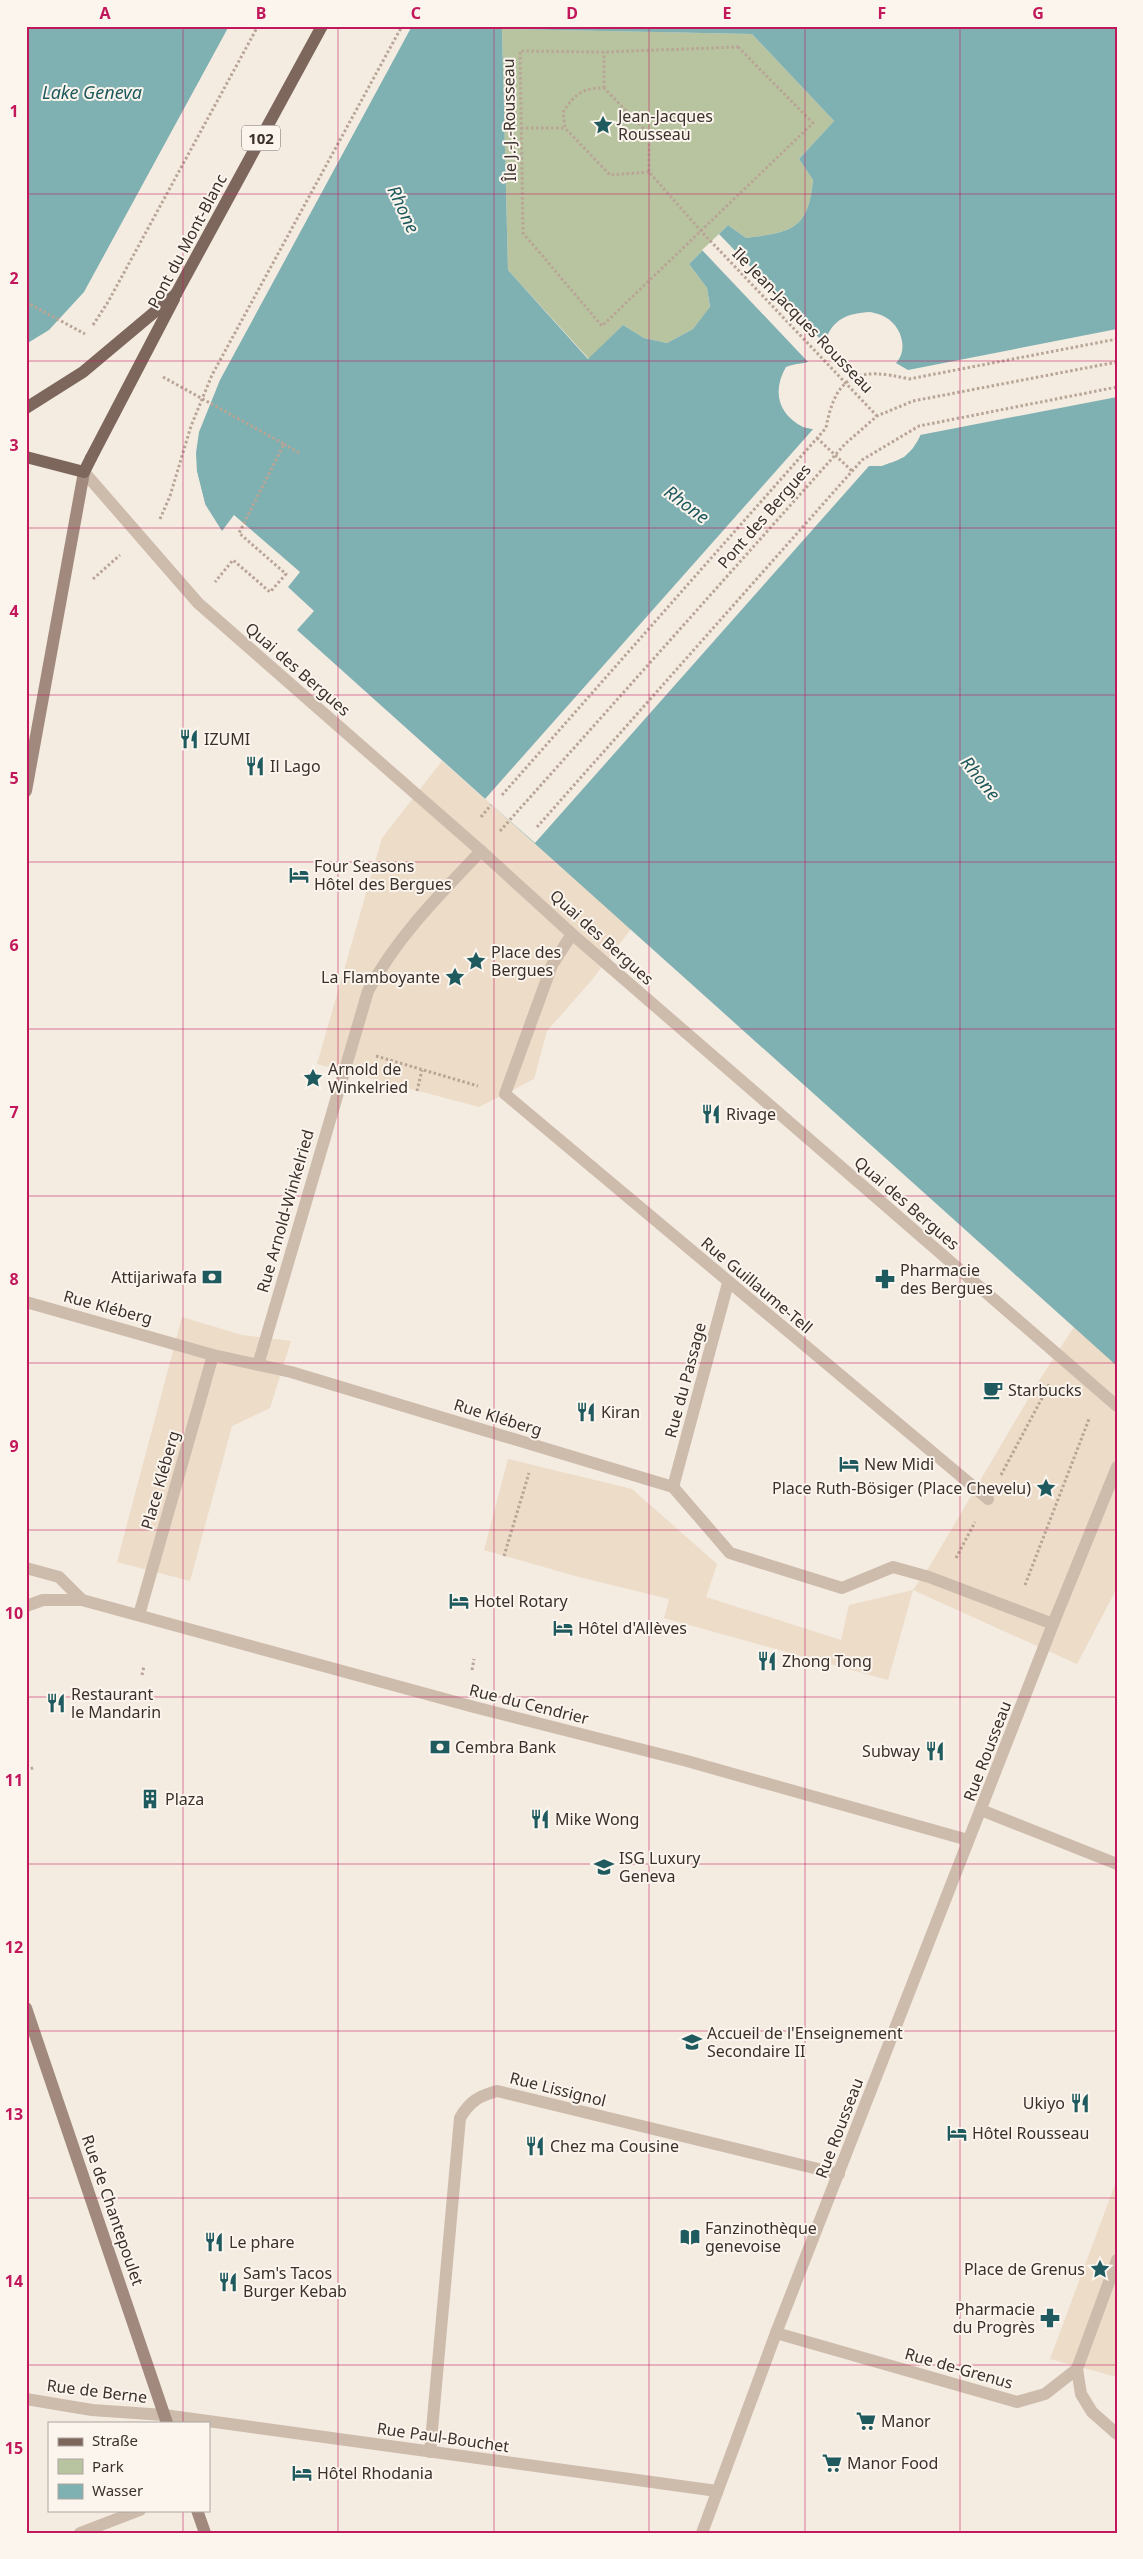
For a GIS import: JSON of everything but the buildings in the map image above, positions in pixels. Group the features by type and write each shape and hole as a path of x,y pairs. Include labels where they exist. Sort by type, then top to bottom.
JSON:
{"main road":[{"name":"Pont du Mont-Blanc","path":"84,472 176,294 322,26"},
{"path":"26,408 83,372 176,294"},
{"path":"26,457 84,472 26,791"},
{"name":"Rue de Chantepoulet","path":"26,2008 166,2419"},
{"path":"199,2512 205,2533"}],"street":[{"name":"Quai des Bergues","path":"84,472 198,602 481,851 572,934 1117,1406"},
{"name":"Rue Arnold-Winkelried","path":"258,1365 344,1066 368,990 382,964 400,939 481,851"},
{"path":"505,1094 552,965 572,934"},
{"name":"Rue Guillaume-Tell","path":"505,1094 988,1498"},
{"name":"Rue du Passage","path":"673,1487 728,1282"},
{"name":"Rue Kléberg","path":"26,1302 213,1355 291,1372 673,1487"},
{"name":"Place Kléberg","path":"139,1615 213,1355"},
{"path":"673,1487 730,1552 842,1588 893,1566 929,1577 1053,1624 1117,1467"},
{"path":"26,1568 59,1577 82,1600"},
{"name":"Rue du Cendrier","path":"26,1606 43,1600 82,1600 465,1705 696,1764 968,1840"},
{"name":"Rue Rousseau","path":"702,2533 776,2333 1053,1624"},
{"path":"981,1810 1117,1864"},
{"name":"Rue Lissignol","path":"430,2452 460,2118 468,2104 480,2096 497,2091 839,2174"},
{"path":"1117,2260 1077,2369 1081,2394 1092,2412 1117,2434"},
{"name":"Rue de-Grenus","path":"776,2333 1017,2402 1045,2394 1077,2369"},
{"name":"Rue de Berne","path":"26,2399 92,2410 166,2419"},
{"name":"Rue Paul-Bouchet","path":"166,2419 190,2422"},
{"name":"Rue Paul-Bouchet","path":"210,2424 717,2491"},
{"path":"80,2533 135,2512"}],"path":[{"path":"26,302 85,335 108,302 258,26"},
{"path":"170,496 190,426 212,375 402,26"},
{"name":"Île J.-J.-Rousseau","path":"738,47 812,123 602,326 523,233 520,51 604,52 738,47"},
{"path":"604,52 604,88 649,134 648,172 610,175 566,128 563,112 572,96 590,88 604,88"},
{"path":"521,128 566,128"},
{"name":"Ile Jean-Jacques Rousseau","path":"648,172 711,242 876,416"},
{"path":"502,795 826,428 837,391 846,383 860,375 876,372 909,379 1117,339"},
{"name":"Pont des Bergues","path":"510,821 835,455 861,428 876,416 914,401 1117,362"},
{"path":"155,373 301,454"},
{"path":"537,828 862,460 918,426 1117,388"},
{"path":"817,438 852,471"},
{"path":"233,560 270,592 286,574 239,533 284,444"},
{"path":"60,607 140,538"},
{"path":"370,1054 505,1094"},
{"path":"417,1091 422,1070"},
{"path":"953,1563 1054,1377 1049,1365 1055,1351"},
{"path":"1016,1582 1025,1585 1089,1418"},
{"path":"504,1556 529,1473"},
{"path":"472,1670 474,1659"},
{"path":"142,1675 144,1666"},
{"path":"26,1770 33,1768"}],"green space":[{"path":"502,29 752,34 834,121 799,159 813,180 807,209 802,219 795,226 775,233 746,238 728,225 689,264 707,288 710,308 693,329 667,343 644,338 623,325 589,359 508,270"}],"shaded area":[{"name":"Place des Bergues","path":"442,761 631,929 591,981 547,1031 534,1079 479,1107 317,1064 382,838"},
{"path":"182,1317 242,1335 291,1341 270,1408 232,1426 190,1581 117,1562"},
{"name":"Place Ruth-Bösiger (Place Chevelu)","path":"1074,1327 1117,1365 1117,1588 1077,1664 913,1590 931,1564 1040,1379"},
{"path":"508,1459 632,1489 717,1564 706,1597 841,1640 849,1605 913,1590 888,1680 664,1618 669,1599 575,1576 484,1550"},
{"name":"Place de Grenus","path":"1117,2179 1117,2377 1050,2359"}],"water":[{"path":"26,26 1117,26 1117,1366 297,630 314,611 288,587 300,572 234,515 222,531 205,504 197,472 164,437 26,352","holes":["502,29 752,34 834,121 799,159 813,180 807,209 802,219 795,226 775,233 746,238 728,225 689,264 707,288 710,307 693,329 667,343 644,338 623,325 588,359 508,270","870,312 881,315 891,321 899,332 902,351 896,363 898,376 922,425 919,439 907,454 890,463 880,465 870,465 850,460 842,455 821,433 795,422 783,409 779,393 779,385 786,367 818,358 828,334 837,323 848,316"]}],"pier":[{"path":"229,26 412,26 220,380 199,432 196,453 197,472 205,504 202,504 194,473 163,439 26,355 26,344 49,330 84,292"},
{"path":"719,234 827,346 818,361 809,363 702,250"},
{"path":"1117,329 1117,397 920,435 913,448 904,457 882,466 869,466 535,843 485,799 815,427 827,434 845,453 856,460 869,463 894,459 911,447 920,425 916,413 899,391 894,374 894,362 908,370"}],"place":[{"name":"Jean-Jacques Rousseau","path":"603,125"},
{"name":"IZUMI","path":"189,739"},
{"name":"Il Lago","path":"255,766"},
{"name":"Four Seasons Hôtel des Bergues","path":"299,875"},
{"name":"Place des Bergues","path":"476,961"},
{"name":"La Flamboyante","path":"455,977"},
{"name":"Arnold de Winkelried","path":"313,1078"},
{"name":"Rivage","path":"711,1114"},
{"name":"Attijariwafa","path":"212,1277"},
{"name":"Pharmacie des Bergues","path":"885,1279"},
{"name":"Starbucks","path":"993,1390"},
{"name":"Kiran","path":"586,1412"},
{"name":"New Midi","path":"849,1464"},
{"name":"Place Ruth-Bösiger (Place Chevelu)","path":"1046,1488"},
{"name":"Hotel Rotary","path":"459,1601"},
{"name":"Hôtel d'Allèves","path":"563,1628"},
{"name":"Zhong Tong","path":"767,1661"},
{"name":"Restaurant le Mandarin","path":"56,1703"},
{"name":"Cembra Bank","path":"440,1747"},
{"name":"Subway","path":"935,1751"},
{"name":"Plaza","path":"150,1799"},
{"name":"Mike Wong","path":"540,1819"},
{"name":"ISG Luxury Geneva","path":"604,1867"},
{"name":"Accueil de l'Enseignement Secondaire II","path":"692,2042"},
{"name":"Ukiyo","path":"1080,2103"},
{"name":"Hôtel Rousseau","path":"957,2133"},
{"name":"Chez ma Cousine","path":"535,2146"},
{"name":"Fanzinothèque genevoise","path":"690,2237"},
{"name":"Le phare","path":"214,2242"},
{"name":"Place de Grenus","path":"1100,2269"},
{"name":"Sam's Tacos Burger Kebab","path":"228,2282"},
{"name":"Pharmacie du Progrès","path":"1050,2318"},
{"name":"Manor","path":"866,2421"},
{"name":"Manor Food","path":"832,2463"},
{"name":"Hôtel Rhodania","path":"302,2473"}],"water label":[{"name":"Lake Geneva","path":"92,92"},
{"name":"Rhone","path":"404,209"},
{"name":"Rhone","path":"687,504"},
{"name":"Rhone","path":"981,778"}]}
